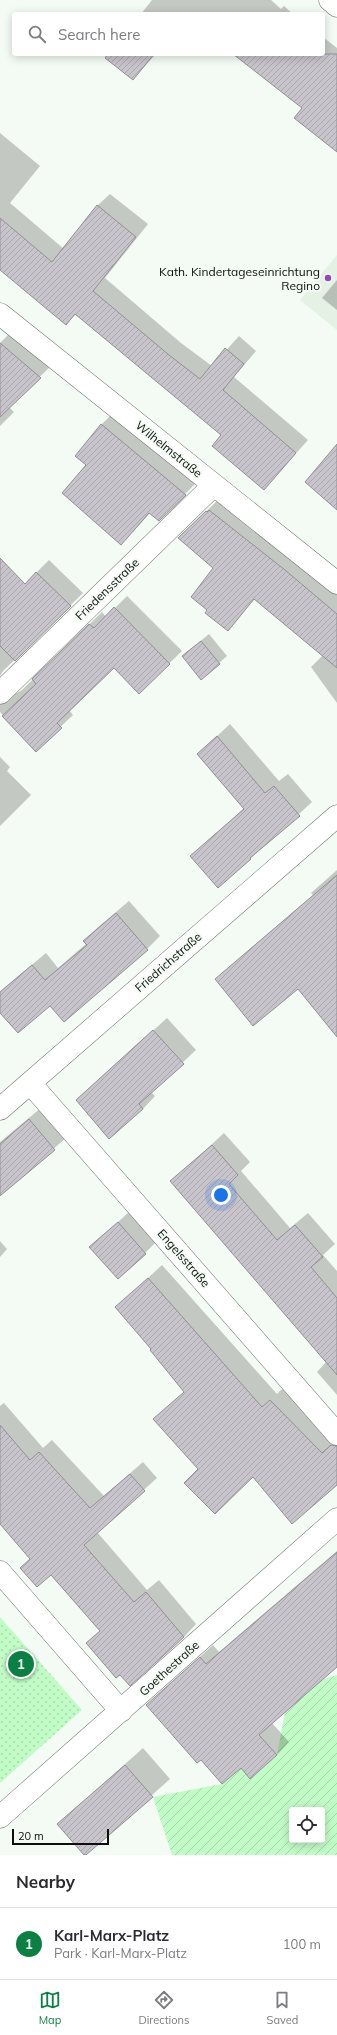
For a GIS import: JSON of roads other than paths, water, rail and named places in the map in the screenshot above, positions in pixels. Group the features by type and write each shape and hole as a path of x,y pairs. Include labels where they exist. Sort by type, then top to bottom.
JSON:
{"street":[{"path":"330,0 337,6"},
{"name":"Wilhelmstraße","path":"0,314 337,583"},
{"name":"Friedensstraße","path":"0,694 214,485"},
{"name":"Friedrichstraße","path":"0,1109 337,816"},
{"name":"Engelsstraße","path":"30,1083 337,1434"},
{"name":"Goethestraße","path":"0,1817 337,1519"},
{"path":"0,1572 121,1711"}],"place":[{"name":"Kath. Kindertageseinrichtung Regino","path":"328,278"},
{"name":"Karl-Marx-Platz","path":"21,1664"}]}
